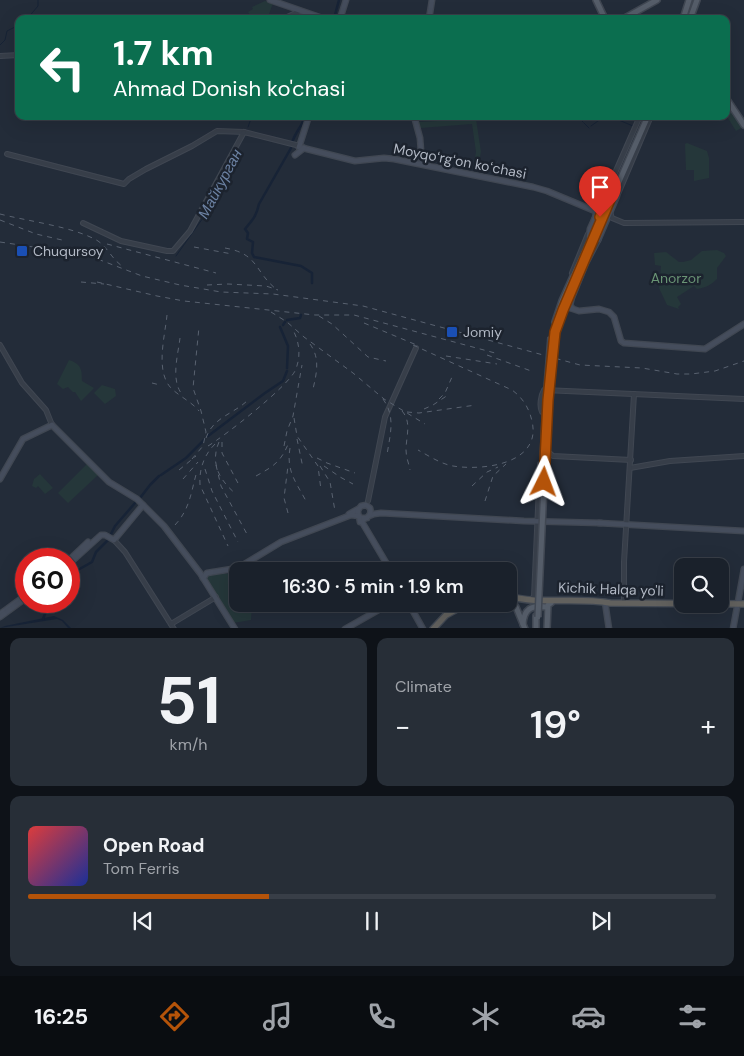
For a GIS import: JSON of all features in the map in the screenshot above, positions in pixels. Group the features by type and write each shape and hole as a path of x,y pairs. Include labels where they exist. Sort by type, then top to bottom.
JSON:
{"highway":[{"name":"Kichik Halqa yo'li","path":"517,599 546,604 740,606"},
{"name":"Kichik Halqa yo'li","path":"604,605 624,603 740,606"},
{"path":"431,628 447,612"},
{"path":"431,628 452,612"}],"main road":[{"path":"270,0 313,15"},
{"path":"341,15 345,0"},
{"path":"431,15 433,0"},
{"path":"595,0 602,15"},
{"path":"629,15 656,0"},
{"path":"689,0 691,9"},
{"path":"689,15 696,0"},
{"path":"690,15 696,0"},
{"path":"730,102 743,120"},
{"path":"295,155 301,147 308,120"},
{"path":"415,120 420,138 423,163"},
{"path":"632,153 645,120"},
{"path":"537,628 545,412 553,337 562,301 645,120"},
{"path":"592,239 590,229 600,206 640,141"},
{"name":"Moyqoʻrgʻon koʻchasi","path":"301,147 355,161 389,158 423,163 537,186 595,210 600,206"},
{"name":"Moyqoʻrgʻon koʻchasi","path":"423,163 544,190 594,212 596,214 595,219"},
{"path":"592,239 601,233 617,196 612,189"},
{"path":"553,337 582,260"},
{"path":"560,316 569,307 571,300"},
{"path":"569,307 581,311 599,308 609,312 614,317 621,342 625,343 705,349 744,324"},
{"path":"544,463 547,400"},
{"path":"0,478 23,439 52,425 109,482 140,504 164,527 201,575 235,628"},
{"path":"381,513 370,508 366,503 358,509 356,515 384,562"},
{"path":"80,553 103,535 111,538 140,504"},
{"path":"368,517 371,512 370,508"},
{"path":"370,539 362,522 373,514 381,513 515,520 545,518 627,525 744,531"},
{"path":"201,575 238,568 281,542 351,515 363,518 368,517"},
{"path":"734,628 740,606 744,569"},
{"path":"524,627 524,621 531,601"},
{"path":"0,614 15,602"},
{"path":"527,610 533,606 546,604 547,628"},
{"path":"604,605 608,628"},
{"path":"0,618 15,606"},
{"path":"517,610 524,627"},
{"path":"347,628 376,612"},
{"path":"412,612 421,628"}],"street":[{"path":"292,15 300,11"},
{"path":"0,56 15,54"},
{"path":"617,196 640,141 646,120"},
{"name":"Moyqoʻrgʻon koʻchasi","path":"7,154 124,184 146,169 192,146 216,131 244,132 301,147"},
{"path":"83,223 121,241 167,252 173,251 190,232 244,132"},
{"path":"610,212 610,216 624,223 744,222"},
{"path":"606,221 614,219"},
{"path":"571,300 601,233"},
{"path":"562,301 566,288 592,239"},
{"path":"0,344 22,384 46,410 52,425"},
{"path":"366,503 385,417 416,348"},
{"path":"545,412 541,410 544,390 744,399"},
{"path":"624,603 624,562 634,394"},
{"path":"546,450 552,456 631,460"},
{"path":"531,601 534,597 537,518 544,463 552,456"},
{"path":"630,468 670,461 744,456"},
{"path":"544,463 545,518 541,597 546,604"},
{"path":"536,532 544,532"},
{"path":"111,538 123,550 172,626 215,597"}],"green space":[{"path":"265,1 273,3 269,15 250,15 248,12 253,9 252,7"},
{"path":"730,108 743,127 736,131 729,120"},
{"path":"476,120 481,152 477,170 473,169 476,152 472,124 420,128 418,122"},
{"path":"687,143 707,151 709,178 694,181 694,170 686,170 685,144"},
{"name":"Anorzor","path":"717,250 726,256 717,268 717,279 703,288 697,289 694,286 677,297 681,304 678,307 679,309 667,305 659,288 661,266 655,265 654,253 666,252 679,262 683,262 691,260 702,251"},
{"path":"69,360 76,363 80,368 82,381 94,388 81,401 75,392 68,387 63,389 57,384"},
{"path":"102,385 115,389 116,396 105,404 94,393"},
{"path":"87,464 98,475 68,503 58,493"},
{"path":"40,474 53,488 45,494 38,486 36,488 32,486 34,479"},
{"path":"229,574 229,612 252,612 251,620 233,623 205,578 209,575"}],"water":[{"path":"54,616 63,620 71,628 68,628 62,621 57,619 0,628 5,626"}],"waterway":[{"path":"30,15 38,6 38,0"},
{"path":"335,15 339,0"},
{"path":"0,45 5,40 7,31 15,27"},
{"name":"Майкурган","path":"248,127 251,120"},
{"path":"292,143 303,120"},
{"path":"591,126 599,120"},
{"path":"619,120 633,126"},
{"path":"584,123 589,128"},
{"name":"Майкурган","path":"176,256 210,208 222,179 245,135"},
{"path":"291,148 259,204 254,218 245,229 248,233 247,239 253,242 252,253 254,257 301,266 312,273 312,283"},
{"path":"287,320 300,318 301,315"},
{"path":"280,327 288,346 287,368"},
{"path":"208,436 283,381 287,371"},
{"path":"161,475 186,458 204,440"},
{"path":"140,498 159,476"},
{"path":"80,569 92,562 96,552 108,540 115,526 135,503"},
{"path":"43,619 45,613"}],"railway":[{"path":"0,214 64,228 88,236 98,241 122,266"},
{"path":"0,220 36,234 62,240"},
{"path":"0,242 87,255 142,276 180,285 221,292 273,294 363,306 580,365 642,368 677,374 691,374 715,371 744,361"},
{"path":"107,244 216,273"},
{"path":"194,247 232,254"},
{"path":"225,248 244,254 276,289"},
{"path":"81,282 104,284"},
{"path":"97,282 184,301 315,315 354,315 495,353"},
{"path":"207,285 266,286 278,290"},
{"path":"271,312 287,322 384,399 425,424"},
{"path":"167,315 162,353 163,372 171,388 199,411"},
{"path":"319,316 332,324 368,357 386,361"},
{"path":"364,323 419,346"},
{"path":"192,459 203,446 206,432 193,388 199,327"},
{"path":"208,446 255,411 295,371 299,356 293,330"},
{"path":"180,338 176,380 181,393"},
{"path":"310,344 316,360 313,389"},
{"path":"413,345 512,390 519,396 529,412 533,435 528,447 508,462 479,467 449,465 435,460 418,450"},
{"path":"487,355 534,372"},
{"path":"446,356 497,364"},
{"path":"284,446 293,416 302,365"},
{"path":"439,399 445,393 452,377"},
{"path":"152,383 160,385"},
{"path":"424,409 448,395"},
{"path":"383,399 390,412 391,419 387,455"},
{"path":"206,438 209,431 219,420 248,400"},
{"path":"407,412 419,413 476,405"},
{"path":"402,411 408,425 406,453 410,470"},
{"path":"294,418 297,436 318,466 321,490"},
{"path":"297,439 303,468"},
{"path":"219,442 215,457 218,471 225,483 236,494"},
{"path":"222,442 222,453 239,485"},
{"path":"256,476 276,463 289,442"},
{"path":"215,444 203,463 200,473 200,485 228,546"},
{"path":"290,448 289,463 291,470 295,482 306,501"},
{"path":"179,470 196,456"},
{"path":"317,458 355,473"},
{"path":"183,479 198,462"},
{"path":"485,501 493,476 506,464"},
{"path":"216,465 221,486 248,536"},
{"path":"288,466 284,498 288,513"},
{"path":"320,466 330,482 335,511"},
{"path":"324,466 353,484"},
{"path":"472,486 487,472 498,467"},
{"path":"205,469 212,491 238,542"},
{"path":"175,525 187,506 197,471"}],"place":[{"name":"Chuqursoy","path":"22,251"},
{"name":"Jomiy","path":"452,332"}],"route":[{"path":"544,482 548,400 555,332 615,188 612,188 600,217"}]}
